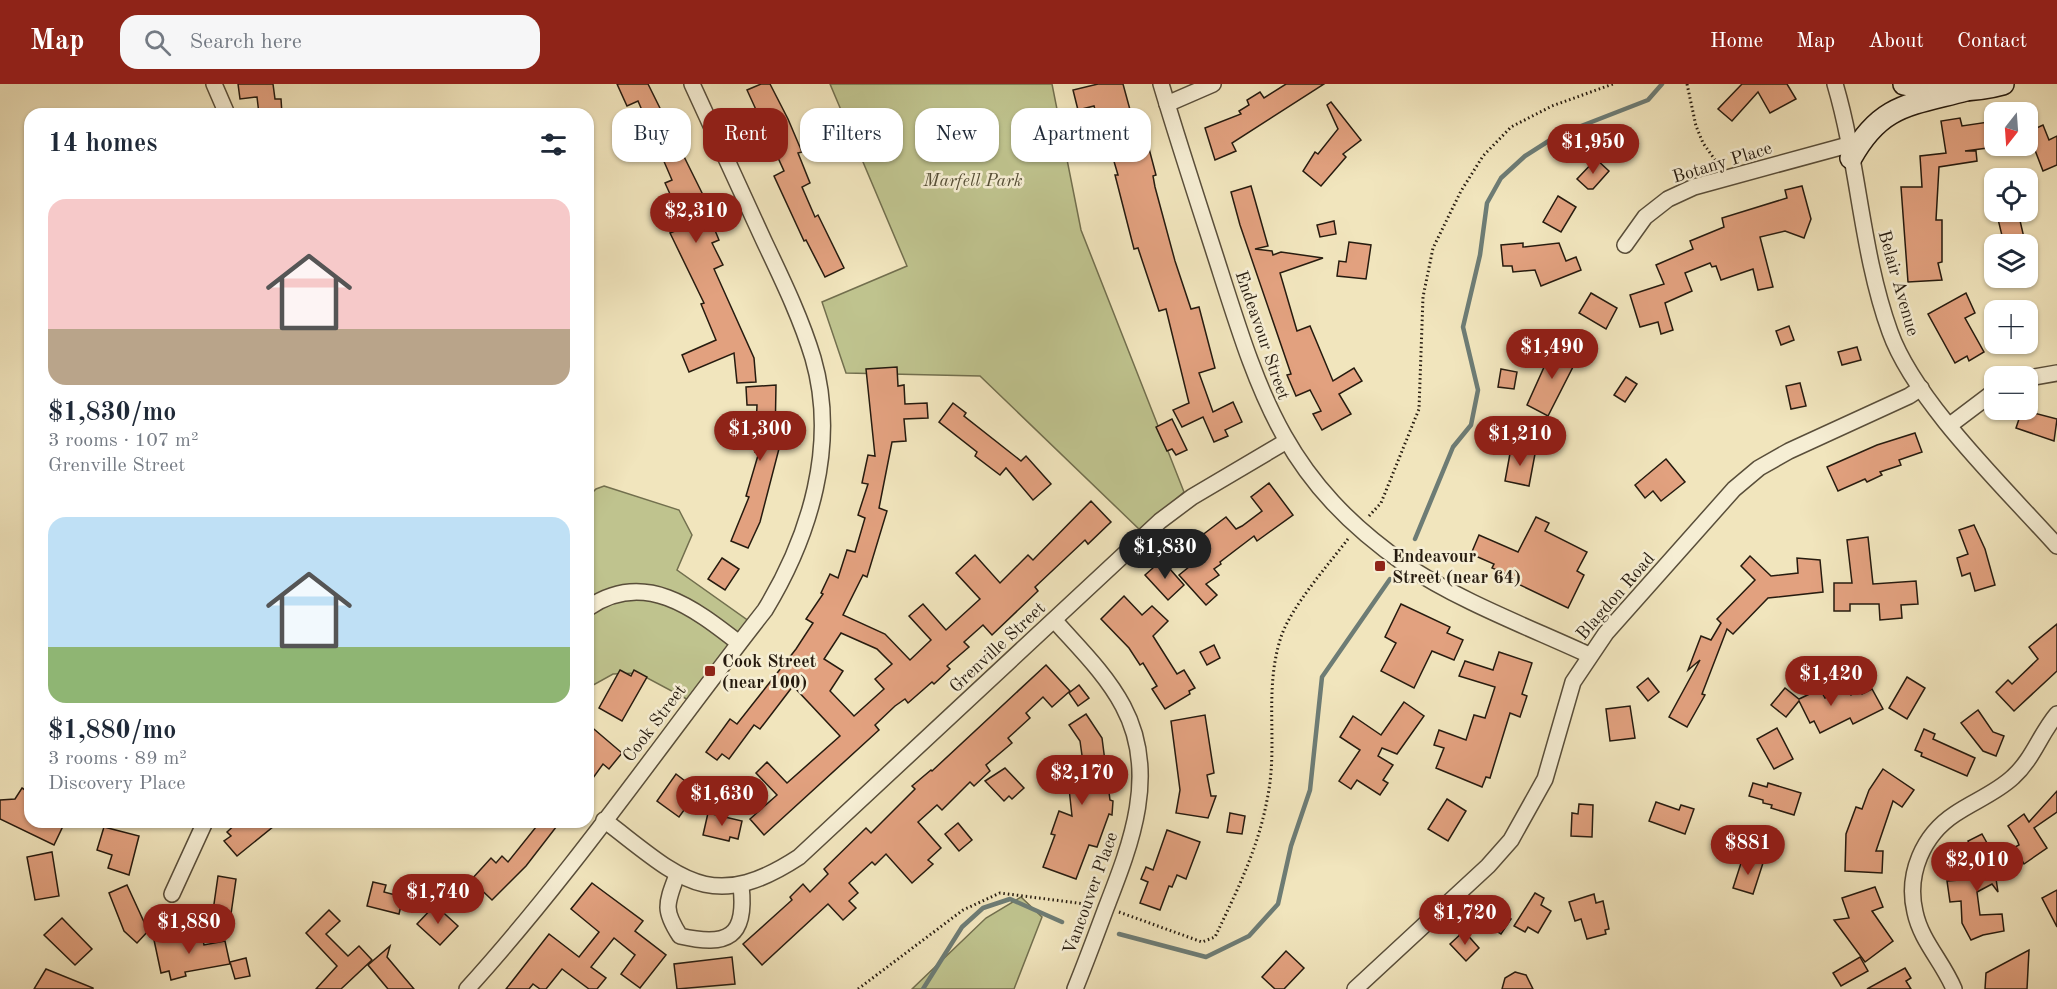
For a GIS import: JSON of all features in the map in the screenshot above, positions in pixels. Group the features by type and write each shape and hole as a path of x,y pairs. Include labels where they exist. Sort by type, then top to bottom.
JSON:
{"main road":[{"path":"1904,84 1965,90"},
{"path":"1850,151 1877,121 1907,106 1965,90 2003,84"}],"street":[{"path":"214,84 224,108"},
{"name":"Cook Street","path":"467,989 498,954 604,820 765,610 788,573 803,536 815,493 822,445 821,400 813,360 796,310 692,84"},
{"name":"Endeavour Street","path":"1161,84 1251,368 1285,441 1329,499 1358,528 1409,567 1467,598 1589,655"},
{"path":"1167,104 1213,84"},
{"name":"Belair Avenue","path":"1835,84 1878,295 1891,334 1921,388 1950,425 2057,546"},
{"name":"Botany Place","path":"1625,245 1645,217 1668,199 1694,187 1850,151"},
{"path":"2038,376 2057,373"},
{"name":"Blagdon Road","path":"1355,989 1488,866 1511,840 1545,779 1574,682 1589,655 1734,489 1760,468 1789,451 1909,396 1921,388"},
{"path":"1950,425 1984,399"},
{"name":"Grenville Street","path":"604,820 676,875 697,883 741,886 777,871 799,857 1160,521 1192,497 1285,441"},
{"path":"594,605 611,597 633,592 665,595 691,607 739,643"},
{"name":"Vancouver Place","path":"1055,621 1105,677 1124,707 1134,730 1139,755 1141,787 1139,812 1131,841 1076,989"},
{"path":"1954,989 1920,931 1912,886 1916,865 1924,846 1936,830 1954,814 2013,777 2030,759 2048,724 2057,714"},
{"path":"172,894 202,828"},
{"path":"676,875 667,899 667,917 680,936 703,942 723,939 734,932 744,910 741,886"}],"path":[{"path":"858,989 963,910 1000,893 1081,902 1106,908 1202,942 1215,937 1249,863 1268,800 1272,732 1269,699 1272,668 1282,634 1306,596 1358,528 1381,503 1419,409 1425,288 1432,248 1461,191 1483,156 1511,127 1552,106 1613,84"},
{"path":"1687,84 1696,126 1703,143 1716,159 1723,180"}],"green space":[{"name":"Marfell Park","path":"830,84 1052,84 1057,108 1011,108 1011,162 1067,162 1081,230 1184,492 1140,530 980,376 846,373 822,302 907,266 863,162 903,162 903,108 840,108"},
{"path":"604,486 679,510 692,535 677,570 753,624 696,704 638,673 613,674 594,685 594,491"},
{"path":"1021,897 1042,917 1014,989 912,989 986,918"}],"building":[{"path":"238,84 273,84 275,99 281,99 282,108 258,108 257,97 240,99"},
{"path":"617,84 648,84 660,108 641,108 638,101 627,106"},
{"path":"761,84 770,84 782,108 755,108 747,90"},
{"path":"1098,84 1123,84 1130,108 1095,108 1094,106 1078,108 1073,90"},
{"path":"1286,84 1324,84 1232,143 1236,151 1215,160 1205,128 1241,114 1239,111 1249,105 1247,100 1260,92 1264,98"},
{"path":"1742,84 1787,84 1796,99 1770,113 1758,92 1732,121 1718,109"},
{"path":"1331,102 1361,140 1343,154 1346,157 1321,186 1303,171 1315,152 1318,154 1338,129 1327,105"},
{"path":"1960,118 1962,126 1984,123 1984,148 1965,151 1976,151 1977,161 1939,167 1936,220 1942,220 1942,262 1938,263 1942,280 1908,282 1901,187 1922,187 1920,156 1946,153 1941,121"},
{"path":"788,119 800,147 798,153 800,162 810,183 802,187 815,217 818,215 844,268 825,277 806,240 804,241 774,176 784,171 780,162 788,162"},
{"path":"2043,125 2049,140 2057,136 2057,165 2043,171 2037,156 2038,127"},
{"path":"1602,138 1612,147 1602,158 1592,148"},
{"path":"1151,156 1156,175 1153,176 1155,187 1175,261 1191,309 1199,307 1215,368 1199,373 1213,412 1233,402 1242,422 1225,430 1228,436 1214,442 1203,417 1182,427 1173,410 1189,403 1166,309 1159,311 1138,248 1134,249 1115,175 1118,175 1114,162 1151,162"},
{"path":"1596,159 1609,171 1593,189 1588,189 1577,179"},
{"path":"664,162 687,162 708,205 705,206 719,240 712,243 723,265 714,269 754,358 756,382 737,383 734,353 689,372 682,355 716,340 701,304 704,303 670,233 685,227 665,183 672,180"},
{"path":"1251,186 1268,246 1255,249 1272,251 1273,255 1281,252 1323,258 1280,273 1297,331 1310,326 1333,381 1354,368 1362,381 1339,394 1351,414 1322,430 1313,414 1321,411 1310,390 1296,396 1287,375 1291,374 1240,225 1231,192"},
{"path":"1802,186 1811,219 1804,238 1785,231 1760,237 1773,287 1758,290 1753,269 1721,280 1716,266 1712,267 1710,263 1685,273 1692,291 1665,303 1673,330 1661,334 1658,322 1640,327 1630,295 1664,284 1656,265 1693,249 1690,241 1724,227 1722,218 1787,198 1785,190"},
{"path":"1558,196 1576,207 1561,232 1543,222"},
{"path":"1334,221 1336,234 1320,237 1317,225"},
{"path":"1999,222 2020,222 2023,234 2002,234"},
{"path":"1349,242 1371,245 1366,279 1337,276 1339,261 1346,262"},
{"path":"1523,243 1523,247 1559,243 1566,261 1576,257 1581,270 1541,286 1535,270 1513,272 1512,266 1503,266 1501,245"},
{"path":"1591,293 1617,308 1606,329 1579,313"},
{"path":"1966,293 1975,313 1965,318 1984,352 1969,361 1967,356 1955,363 1928,314"},
{"path":"1789,326 1794,340 1781,345 1776,331"},
{"path":"1554,345 1578,357 1548,416 1527,405"},
{"path":"1857,347 1861,360 1842,365 1838,352"},
{"path":"897,367 898,386 904,385 905,404 927,403 928,418 904,419 906,441 892,442 879,508 887,511 867,577 863,575 843,615 885,634 910,660 931,640 909,616 923,604 946,630 980,599 956,573 975,555 1000,583 1028,555 1033,560 1091,501 1111,522 1088,544 1085,540 1035,587 1038,591 992,635 983,625 964,642 969,647 947,666 950,669 908,703 905,699 895,706 875,725 879,730 764,835 750,819 777,795 756,773 767,762 787,783 840,736 793,686 760,729 754,725 729,759 722,754 717,760 706,752 730,719 737,724 796,649 813,623 806,619 823,594 821,593 830,574 838,578 847,550 855,552 865,518 858,515 868,484 862,483 868,455 875,456 866,369","holes":["841,633 877,649 892,664 875,679 884,689 854,716 830,691 843,671 824,659"]},
{"path":"1501,369 1517,372 1514,389 1498,387"},
{"path":"1626,377 1637,384 1625,402 1614,395"},
{"path":"1800,383 1806,406 1791,409 1786,386"},
{"path":"776,385 775,441 781,441 760,522 748,548 731,541 749,497 746,496 759,452 755,452 757,405 747,405 746,387"},
{"path":"953,403 966,413 964,416 1021,461 1026,456 1051,484 1033,500 1006,468 1000,475 975,456 977,452 939,422"},
{"path":"2038,414 2057,419 2054,441 2016,428 2019,420 2038,420"},
{"path":"1172,419 1187,450 1176,455 1172,449 1167,451 1156,427"},
{"path":"1915,433 1922,452 1899,460 1901,465 1880,472 1882,475 1867,482 1865,479 1838,491 1827,467 1877,445"},
{"path":"1511,448 1535,454 1529,486 1505,481"},
{"path":"1666,459 1685,482 1661,501 1653,491 1645,498 1635,485"},
{"path":"1269,483 1293,515 1257,541 1254,536 1220,562 1221,564 1214,569 1219,575 1206,584 1217,595 1206,605 1179,575 1195,562 1181,543 1197,531 1201,536 1226,517 1236,529 1242,526 1262,511 1251,497"},
{"path":"1536,517 1549,523 1545,531 1587,552 1577,571 1584,575 1568,608 1514,582 1515,578 1492,568 1494,564 1471,554 1479,535 1518,552"},
{"path":"1974,525 1985,549 1995,585 1975,591 1970,573 1962,576 1957,558 1968,554 1959,530"},
{"path":"1868,537 1873,584 1916,581 1918,604 1901,605 1902,618 1880,620 1879,604 1850,604 1850,611 1834,611 1834,583 1852,583 1847,540"},
{"path":"1750,556 1771,576 1798,573 1797,558 1820,560 1823,592 1768,598 1733,634 1727,629 1702,694 1705,695 1687,727 1669,717 1700,660 1688,670 1701,636 1711,640 1721,623 1717,619 1755,580 1741,566"},
{"path":"722,558 739,569 725,590 708,579"},
{"path":"1162,560 1184,585 1168,600 1145,575"},
{"path":"1124,596 1142,615 1152,606 1168,621 1153,636 1177,674 1184,670 1195,688 1189,691 1190,694 1165,709 1152,689 1157,686 1143,663 1140,665 1129,648 1101,619"},
{"path":"1401,604 1450,627 1447,633 1463,640 1454,660 1432,651 1414,688 1381,671 1396,643 1385,637"},
{"path":"2057,624 2057,671 2014,711 1996,692 2008,680 2012,684 2038,659 2029,647"},
{"path":"1214,645 1220,658 1207,665 1200,652"},
{"path":"1499,652 1532,663 1522,694 1527,696 1520,717 1510,713 1490,778 1486,777 1482,787 1436,768 1444,748 1434,745 1439,730 1466,740 1474,715 1485,718 1495,687 1459,676 1465,661 1493,670"},
{"path":"1046,665 1070,691 1052,707 1043,697 1026,713 1030,718 1008,738 1012,743 986,765 990,771 974,786 970,782 942,810 937,805 918,822 941,848 928,860 933,864 912,883 886,854 875,865 872,862 849,883 858,893 849,901 856,908 843,920 828,904 762,965 743,944 792,900 790,897 803,884 810,892 828,874 824,869 866,828 871,833 915,789 912,786 932,771"},
{"path":"620,670 631,676 634,670 647,677 622,721 599,708"},
{"path":"1907,677 1925,688 1907,719 1889,708"},
{"path":"1648,678 1659,692 1648,701 1637,687"},
{"path":"1079,685 1089,698 1078,706 1069,693"},
{"path":"1847,687 1851,695 1859,690 1862,694 1872,689 1883,709 1853,724 1850,718 1820,733 1814,721 1810,723 1799,701 1786,717 1771,705 1785,688 1799,699 1820,689 1825,698"},
{"path":"1404,702 1424,716 1397,754 1382,748 1378,756 1393,765 1383,780 1388,783 1380,795 1357,780 1351,789 1339,781 1360,750 1340,737 1353,716 1381,735"},
{"path":"1630,706 1635,738 1610,741 1606,709"},
{"path":"1978,710 1993,732 2004,736 1996,756 1983,751 1961,723"},
{"path":"1086,714 1102,738 1110,800 1113,801 1112,815 1109,814 1097,847 1089,845 1076,879 1043,867 1055,835 1051,834 1059,811 1072,816 1068,779 1085,777 1080,741 1069,725"},
{"path":"1205,715 1214,773 1207,775 1211,796 1216,796 1208,818 1176,813 1180,790 1171,721"},
{"path":"1777,728 1793,759 1774,769 1757,739"},
{"path":"594,729 622,753 609,769 603,764 594,777"},
{"path":"1924,729 1935,734 1933,739 1975,758 1967,776 1921,756 1922,753 1915,750"},
{"path":"1005,768 1024,788 1012,799 1009,796 1004,801 985,781"},
{"path":"1883,769 1914,790 1902,807 1893,801 1876,851 1883,851 1882,873 1845,871 1846,834 1856,807 1862,809 1869,790"},
{"path":"676,774 698,791 679,817 657,801"},
{"path":"1753,783 1767,787 1768,783 1801,793 1794,815 1771,808 1772,805 1763,803 1763,800 1749,796"},
{"path":"22,788 24,789 24,828 62,828 54,845 0,819 0,800 15,799"},
{"path":"2057,791 2057,812 2034,828 2047,848 2024,864 2015,847 2019,845 2017,840 2008,826 2024,814 2029,822"},
{"path":"1447,799 1466,811 1448,841 1428,829"},
{"path":"1656,802 1679,810 1681,805 1694,809 1685,834 1649,821"},
{"path":"1579,804 1593,805 1592,837 1571,836 1572,813 1578,814"},
{"path":"708,813 742,821 738,839 730,837 729,841 703,835"},
{"path":"1230,813 1245,816 1242,834 1227,832"},
{"path":"958,823 972,840 959,851 945,834"},
{"path":"104,828 139,836 129,875 108,868 112,855 97,850"},
{"path":"231,828 272,828 237,856 224,841 231,836 227,832"},
{"path":"535,828 555,828 526,866 492,900 471,880 491,858 496,863 502,856 508,862"},
{"path":"1167,830 1200,842 1186,879 1177,875 1172,887 1169,886 1160,910 1140,903 1148,882 1141,879 1146,867 1153,870"},
{"path":"1982,834 1992,852 1998,892 1992,884 1977,892 1980,915 2002,914 2004,931 1971,940 1962,923 1961,901 1950,902 1947,881 1959,880 1958,875 1985,872 1968,841"},
{"path":"52,852 59,896 35,900 27,857"},
{"path":"1743,857 1763,863 1753,894 1733,888"},
{"path":"218,876 236,879 231,914 213,911"},
{"path":"461,876 471,886 444,911 429,895 439,887 443,892"},
{"path":"373,882 386,885 384,892 403,897 399,914 367,906"},
{"path":"592,883 643,921 635,931 666,955 640,988 621,974 635,955 614,938 591,967 606,978 597,989 589,989 562,969 546,989 540,989 533,984 529,989 506,989 549,934 579,957 599,932 571,909"},
{"path":"127,885 145,924 150,929 137,943 124,931 109,893"},
{"path":"1875,887 1883,907 1872,911 1893,941 1865,962 1834,920 1849,918 1842,898"},
{"path":"2057,890 2057,927 2042,898"},
{"path":"1535,893 1544,898 1541,905 1551,911 1538,933 1528,927 1525,932 1514,926"},
{"path":"1594,894 1596,903 1603,901 1609,929 1605,930 1606,934 1587,939 1581,919 1575,921 1569,902"},
{"path":"435,905 458,926 440,945 417,924"},
{"path":"1495,909 1511,919 1501,934 1485,924"},
{"path":"329,910 340,921 326,934 348,956 359,946 372,960 341,989 316,989 337,966 306,933"},
{"path":"62,918 92,949 75,965 44,935"},
{"path":"1464,931 1479,948 1466,961 1450,944"},
{"path":"174,935 175,941 202,936 204,945 225,941 230,964 185,972 186,976 171,980 169,971 161,973 154,940"},
{"path":"390,946 387,957 414,989 388,989 368,965"},
{"path":"2029,950 2027,989 1985,989 1986,973"},
{"path":"1286,951 1304,968 1284,989 1275,989 1262,977"},
{"path":"732,957 735,984 677,989 674,964"},
{"path":"1860,957 1868,971 1841,986 1833,973"},
{"path":"246,958 250,976 235,979 230,962"},
{"path":"1905,968 1911,978 1906,981 1911,989 1867,989"},
{"path":"46,969 93,988 93,989 34,989"},
{"path":"1515,972 1526,975 1533,989 1502,989 1505,978"}],"waterway":[{"path":"1415,539 1453,447 1471,425 1478,390 1463,327 1480,255 1487,203 1501,178 1525,156 1558,135 1648,100 1662,84"},
{"path":"1119,934 1206,957 1249,936 1278,904 1291,846 1310,790 1322,677 1390,579"},
{"path":"923,989 962,927 983,908 1010,899 1062,922"}],"place":[{"name":"Endeavour Street (near 64)","path":"1380,566"},
{"name":"Cook Street (near 100)","path":"710,671"}]}
